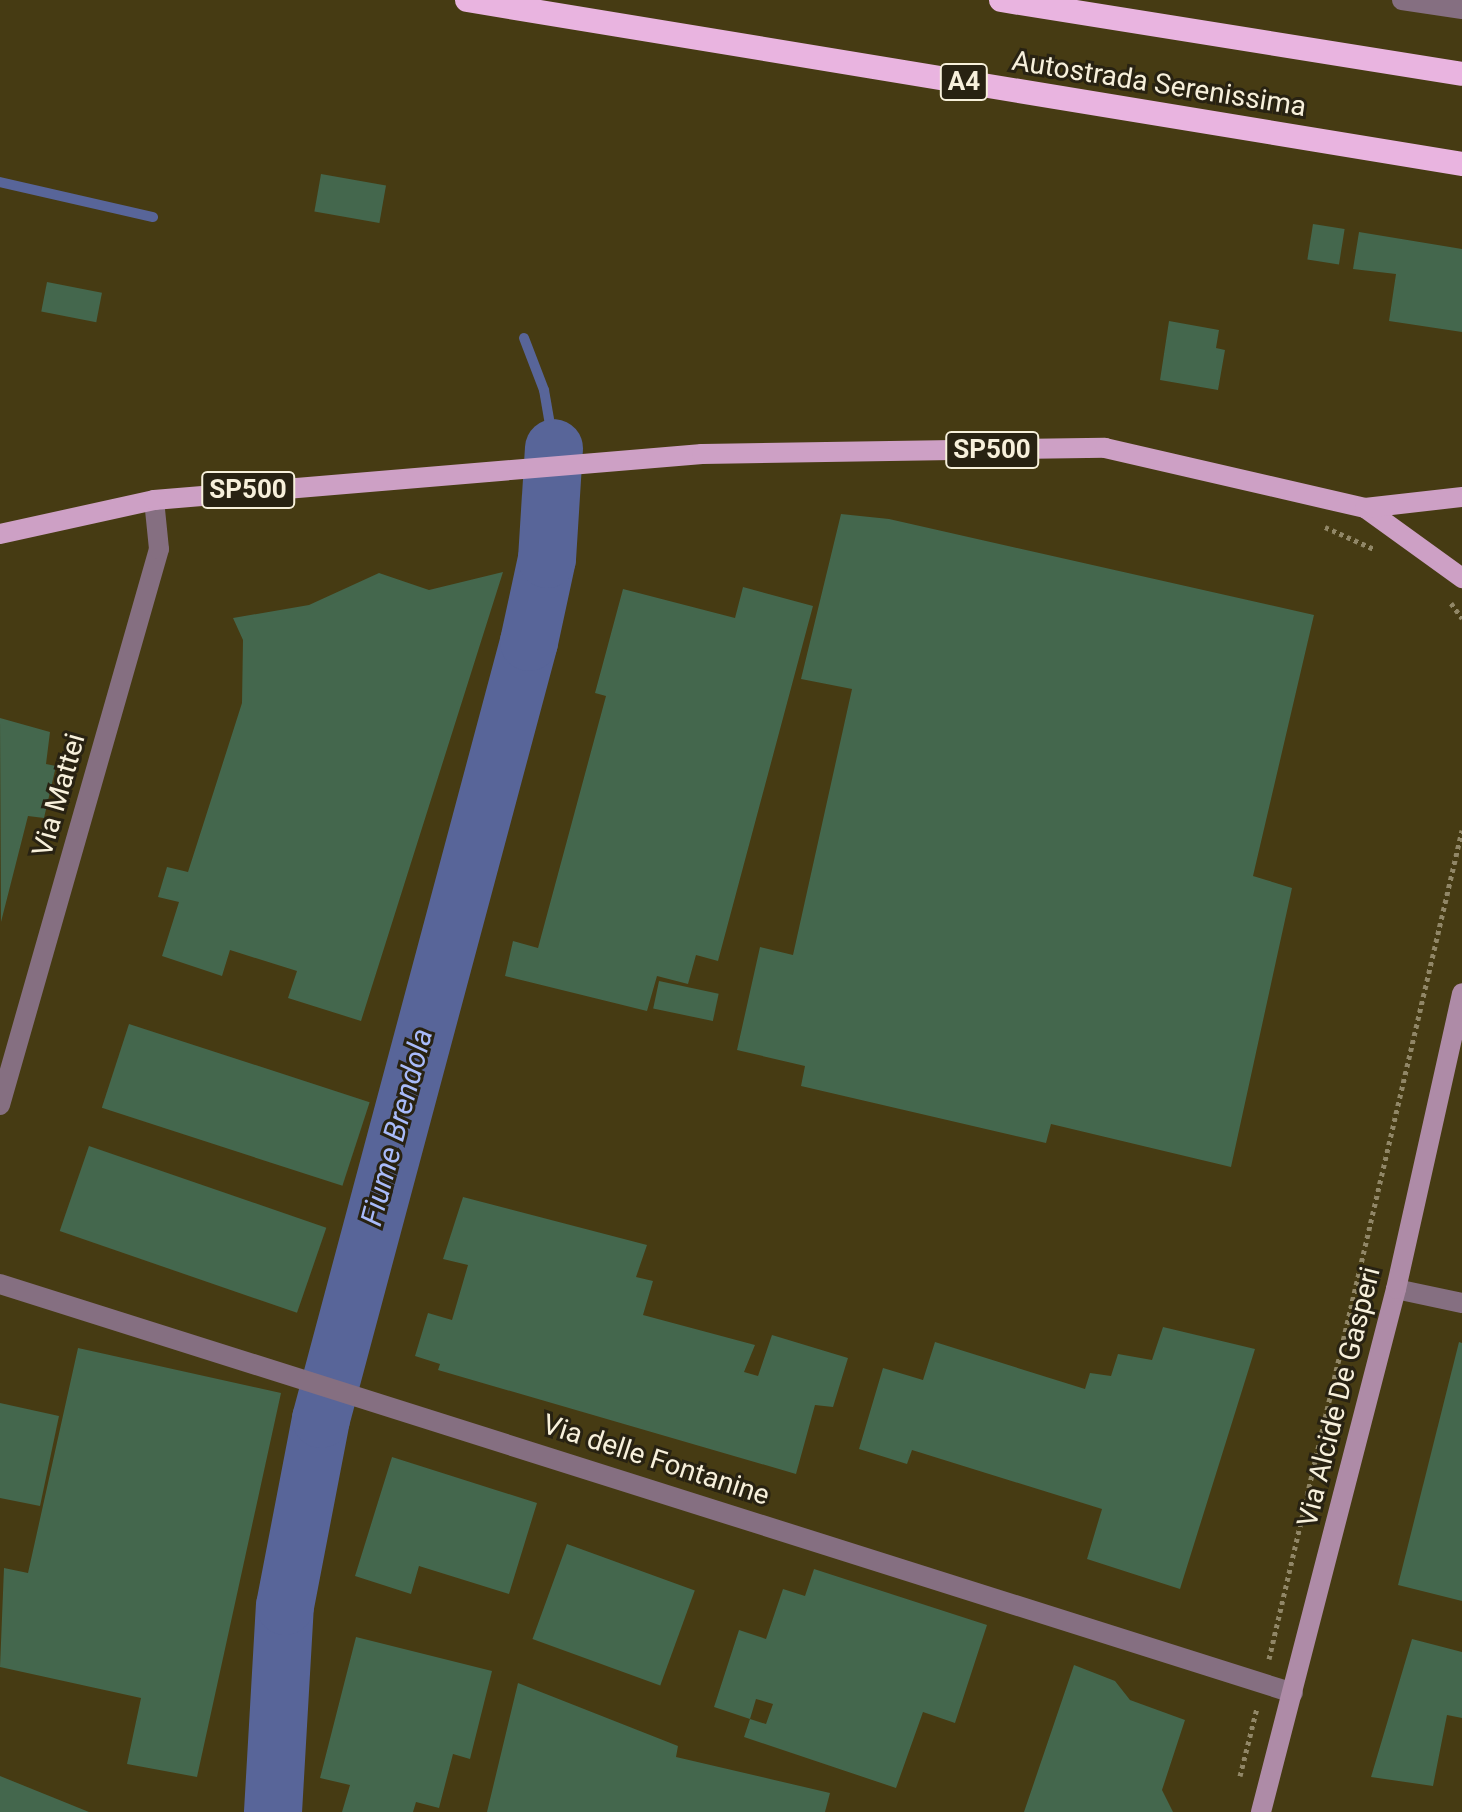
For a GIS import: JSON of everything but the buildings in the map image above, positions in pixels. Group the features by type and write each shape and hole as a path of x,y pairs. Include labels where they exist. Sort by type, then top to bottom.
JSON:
{"highway":[{"name":"Autostrada Serenissima","path":"467,0 1462,164"},
{"name":"Autostrada Serenissima","path":"1001,0 1462,74"}],"main road":[{"name":"SP500","path":"0,534 154,500 612,461 1105,448 1365,508 1462,497"},
{"name":"SP500","path":"1365,508 1462,578"},
{"name":"Via Alcide De Gasperi","path":"1261,1812 1396,1289 1462,993"}],"street":[{"path":"1402,0 1462,9"},
{"name":"Via Mattei","path":"0,1105 159,549 154,500"},
{"name":"Via delle Fontanine","path":"0,1284 380,1401 1293,1693"},
{"path":"1396,1289 1462,1303"}],"path":[{"path":"1314,523 1386,554"},
{"path":"1442,595 1462,618"},
{"path":"1239,1783 1462,830"}],"waterway":[{"path":"0,182 153,217"},
{"path":"524,338 544,390 554,448"},
{"name":"Fiume Brendola","path":"273,1812 285,1606 321,1419 529,642 547,559 554,448"}]}
